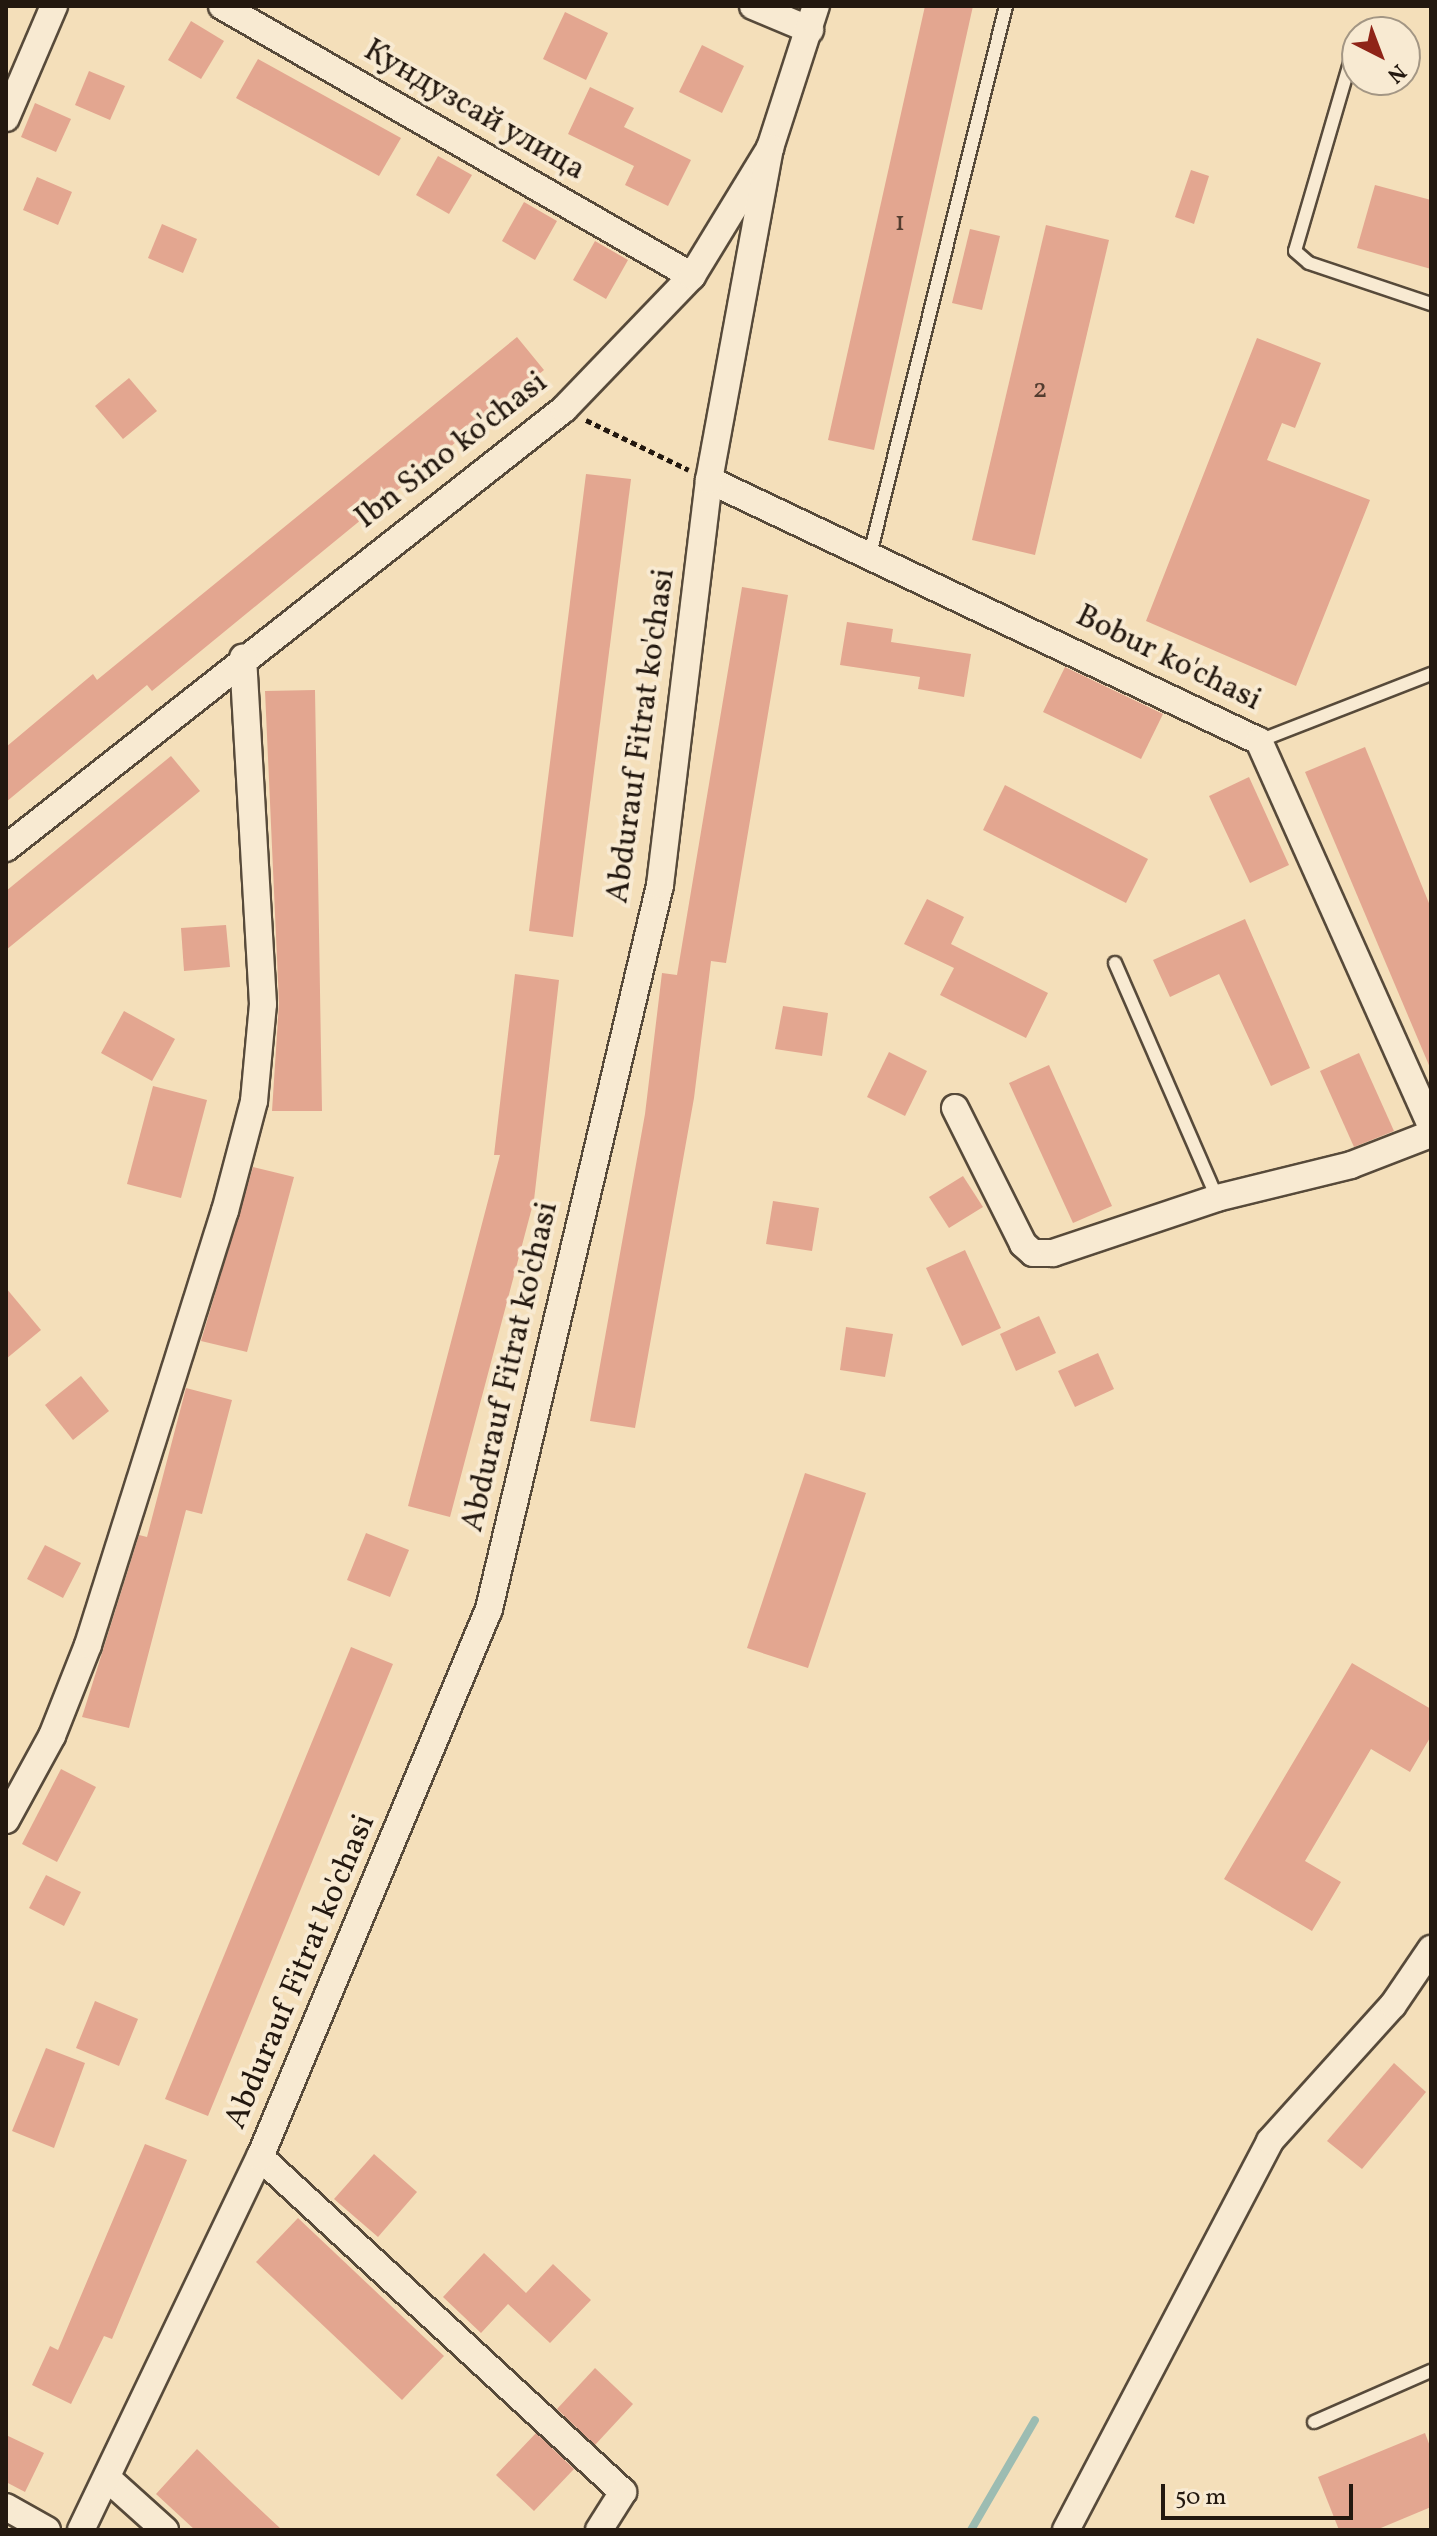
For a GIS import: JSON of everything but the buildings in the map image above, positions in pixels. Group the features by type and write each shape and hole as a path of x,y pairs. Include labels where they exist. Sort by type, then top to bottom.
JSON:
{"street":[{"path":"6,118 54,6"},
{"name":"Кундузсай улица","path":"222,6 692,276"},
{"path":"753,6 813,18"},
{"name":"Ibn Sino ko'chasi","path":"6,848 243,658 564,409 692,276 770,148 813,18"},
{"name":"Abdurauf Fitrat ko'chasi","path":"81,2530 260,2157 489,1609 660,885 709,480 770,148"},
{"name":"Bobur ko'chasi","path":"709,480 1259,741 1431,1125"},
{"path":"6,1820 52,1736 88,1645 174,1377 254,1101 263,1004 243,658"},
{"path":"955,1108 1023,1244 1033,1253 1053,1253 1217,1198 1351,1165 1431,1134"},
{"path":"1066,2530 1270,2141 1393,2005 1431,1949"},
{"path":"260,2157 623,2492 599,2530"},
{"path":"107,2478 165,2530"},
{"path":"6,2507 47,2530"}],"lane":[{"path":"870,554 1006,6"},
{"path":"1341,94 1295,251 1309,263 1431,304"},
{"path":"1259,741 1431,674"},
{"path":"1115,963 1217,1198"},
{"path":"1314,2422 1431,2371"}],"path":[{"path":"564,409 709,480"}],"waterway":[{"path":"971,2530 1035,2420"}]}
